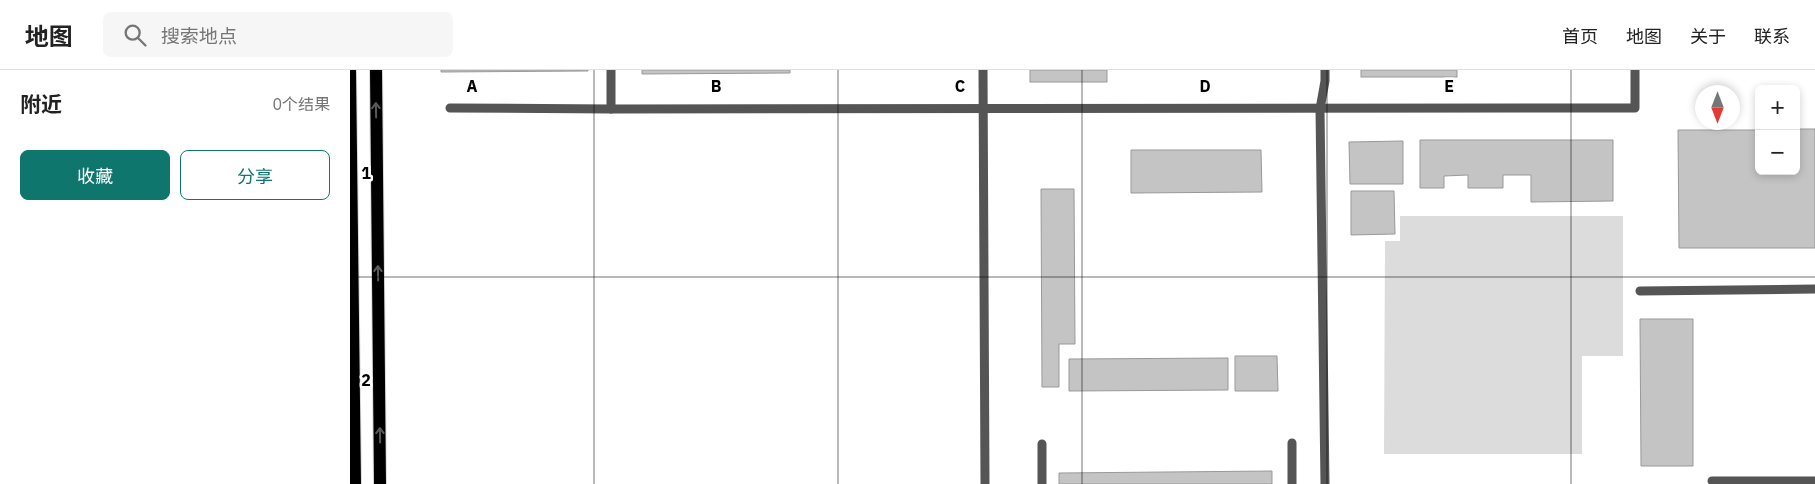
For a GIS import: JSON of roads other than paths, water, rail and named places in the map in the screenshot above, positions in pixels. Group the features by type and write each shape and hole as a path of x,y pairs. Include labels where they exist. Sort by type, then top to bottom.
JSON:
{"main road":[{"path":"350,70 355,484"},
{"path":"376,70 380,484"}],"lane":[{"path":"611,70 611,109"},
{"path":"983,70 985,484"},
{"path":"1324,484 1320,109 1325,70"},
{"path":"450,108 1635,108 1635,70"},
{"path":"1640,291 1815,289"},
{"path":"1292,443 1292,484"},
{"path":"1042,444 1042,484"},
{"path":"1712,482 1815,480"}]}
